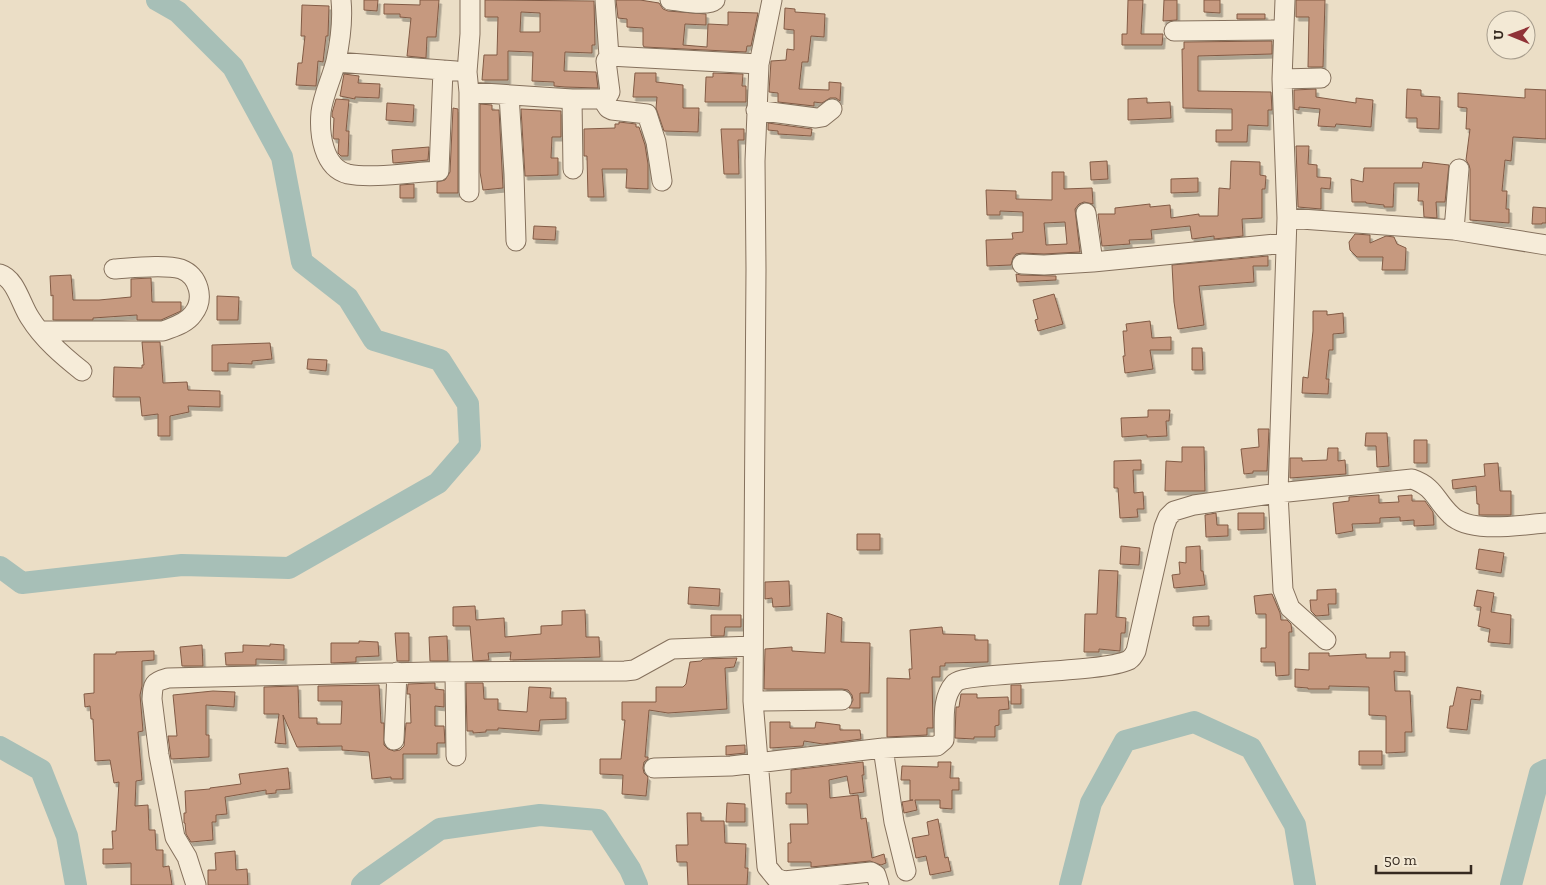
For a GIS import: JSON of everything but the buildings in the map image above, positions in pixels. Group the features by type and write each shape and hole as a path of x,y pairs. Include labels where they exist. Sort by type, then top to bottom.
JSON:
{"street":[{"path":"341,0 341,29 336,62 321,112 323,140 328,159 338,170 346,174 363,176 439,171 443,70"},
{"path":"469,192 469,92 467,72 470,0"},
{"path":"469,92 572,99 602,99 607,97 610,92 606,61 609,56 604,0"},
{"path":"670,0 706,4 715,0"},
{"path":"772,0 759,64 756,110 753,701 767,867 771,874 784,882 871,872 876,875 879,885"},
{"path":"1285,0 1282,79 1287,218 1278,493 1283,590 1290,608 1326,640"},
{"path":"1174,31 1283,30"},
{"path":"609,56 759,64"},
{"path":"336,62 467,72"},
{"path":"1282,79 1321,78"},
{"path":"508,95 514,174 516,241"},
{"path":"572,99 573,169"},
{"path":"602,99 608,108 612,110 647,114 656,142 662,181"},
{"path":"756,110 816,118 822,117 832,109"},
{"path":"1454,230 1460,169"},
{"path":"1086,213 1093,262"},
{"path":"1287,218 1454,230 1546,245"},
{"path":"1022,264 1093,262 1286,243"},
{"path":"40,331 163,331 177,326 193,315 198,304 199,292 197,282 180,269 150,267 114,269"},
{"path":"0,274 6,276 11,283 30,319 40,331 52,345 82,371"},
{"path":"654,768 731,766 884,748 937,746 944,740 945,704 953,684 957,681 981,677 1060,671 1118,663 1130,659 1136,651 1164,527 1168,517 1174,511 1194,506 1278,493 1412,479 1423,483 1432,491 1450,515 1459,522 1482,527 1546,523"},
{"path":"196,885 187,857 175,837 164,787 152,699 153,685 157,681 168,678 397,672 625,671 634,670 672,649 753,646"},
{"path":"394,740 397,672"},
{"path":"455,672 456,756"},
{"path":"753,701 842,700"},
{"path":"884,748 894,822 906,871"}],"waterway":[{"path":"0,567 22,583 182,565 289,568 438,483 470,446 468,404 440,360 374,340 348,298 302,262 282,157 233,67 178,12 157,0"},
{"path":"1070,885 1091,803 1125,741 1194,722 1251,748 1295,825 1305,885"},
{"path":"0,747 41,770 67,836 76,885"},
{"path":"1511,885 1540,773 1546,770"},
{"path":"362,885 440,829 540,815 598,820 630,869 637,885"}]}
